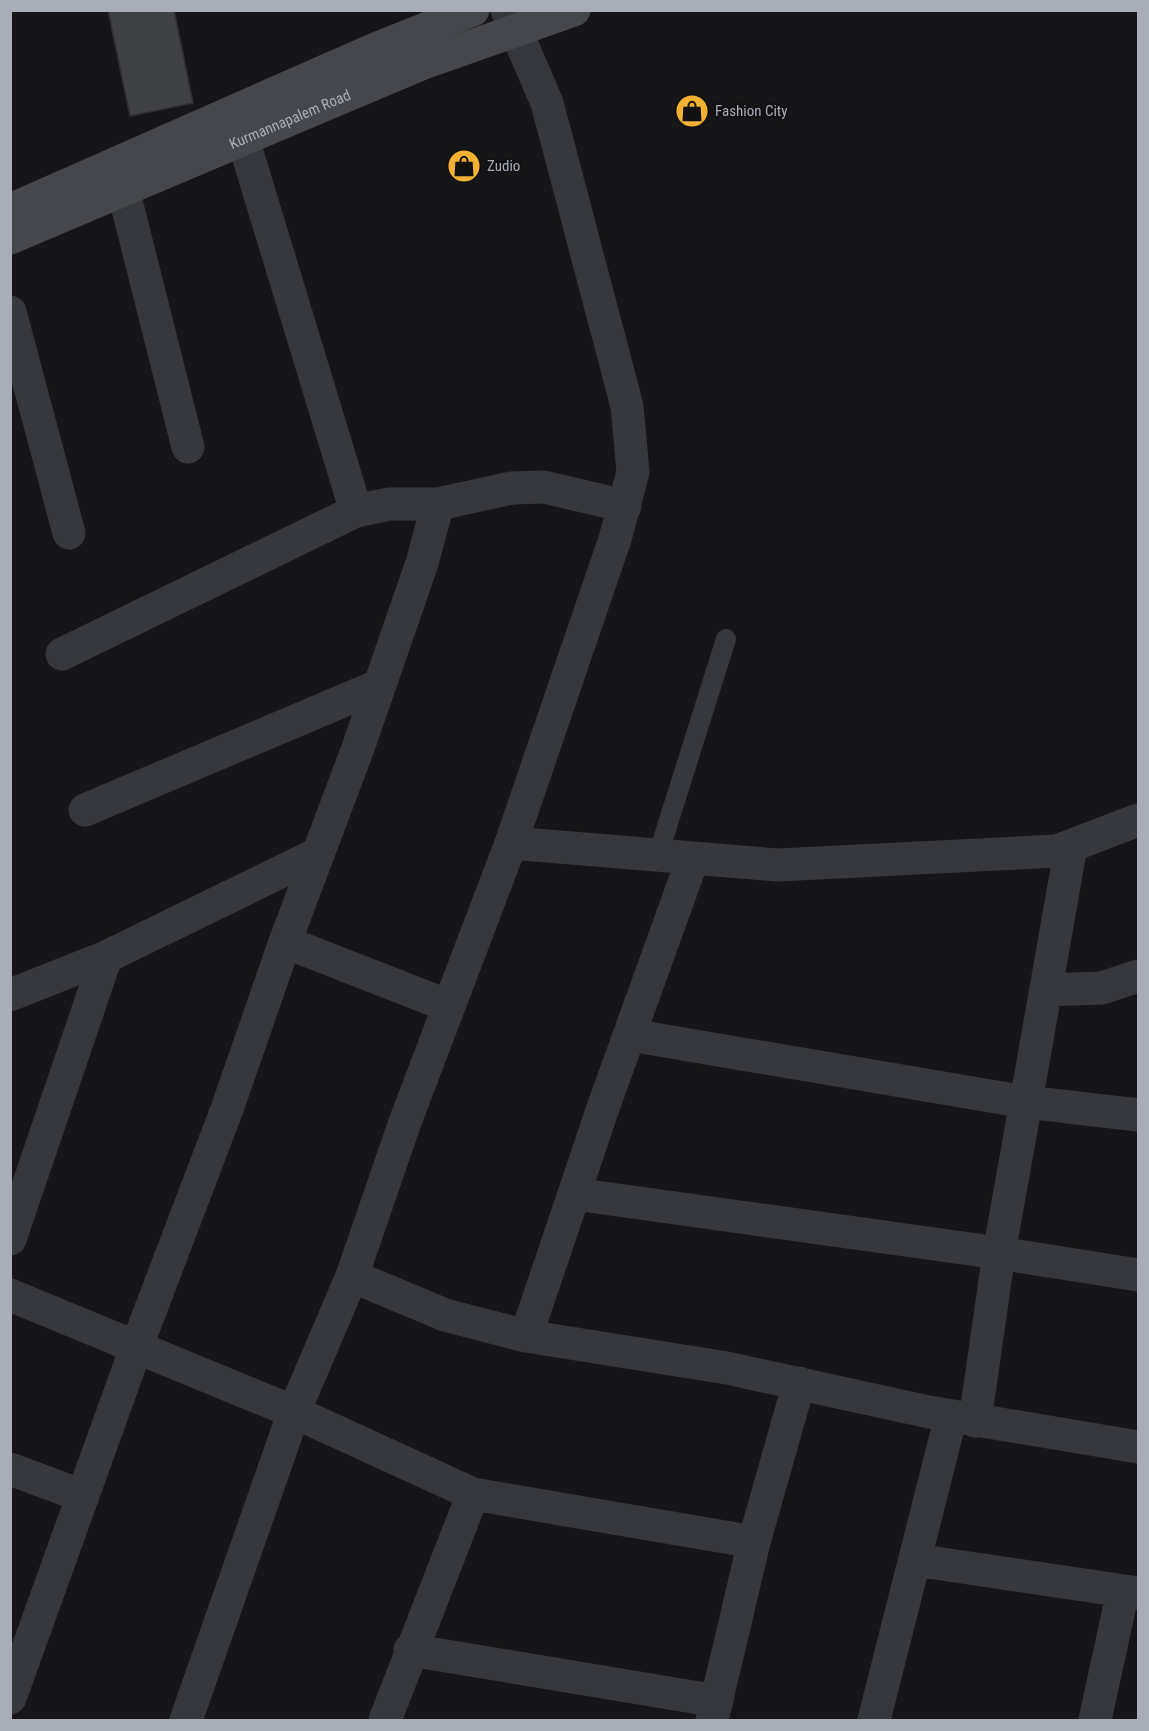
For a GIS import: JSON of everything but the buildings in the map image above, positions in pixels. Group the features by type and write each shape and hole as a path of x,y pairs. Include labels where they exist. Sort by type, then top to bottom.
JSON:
{"main road":[{"path":"10,210 375,49 473,10"},
{"name":"Kurmannapalem Road","path":"10,238 421,64 512,20 574,10"}],"street":[{"path":"186,1720 294,1412 352,1276 405,1122 511,843 626,506 633,472 627,406 547,103 512,20"},
{"path":"243,139 356,511"},
{"path":"123,189 188,447"},
{"path":"10,312 69,532"},
{"path":"62,654 356,511 388,504 438,504 512,488 544,487 626,506"},
{"path":"10,1698 136,1348 227,1109 285,942 358,748 422,563 438,504"},
{"path":"85,810 378,686"},
{"path":"511,843 778,865 1057,851 1138,820"},
{"path":"874,1720 915,1560 963,1418 999,1253 1071,846"},
{"path":"10,995 105,957 317,854"},
{"path":"526,1336 693,858"},
{"path":"285,942 449,1006"},
{"path":"10,1239 105,957"},
{"path":"1046,990 1101,988 1138,976"},
{"path":"630,1035 1026,1102 1138,1115"},
{"path":"574,1194 999,1253 1138,1275"},
{"path":"352,1276 445,1315 526,1336 799,1383 963,1418 1138,1447"},
{"path":"10,1295 294,1412 473,1494 754,1542"},
{"path":"410,1650 715,1711 754,1542 799,1383"},
{"path":"10,1469 83,1496"},
{"path":"385,1720 410,1650 473,1494"},
{"path":"915,1560 1131,1592 1095,1720"}],"lane":[{"path":"658,855 726,639"}],"place":[{"name":"Fashion City","path":"692,111"},
{"name":"Zudio","path":"464,166"}]}
